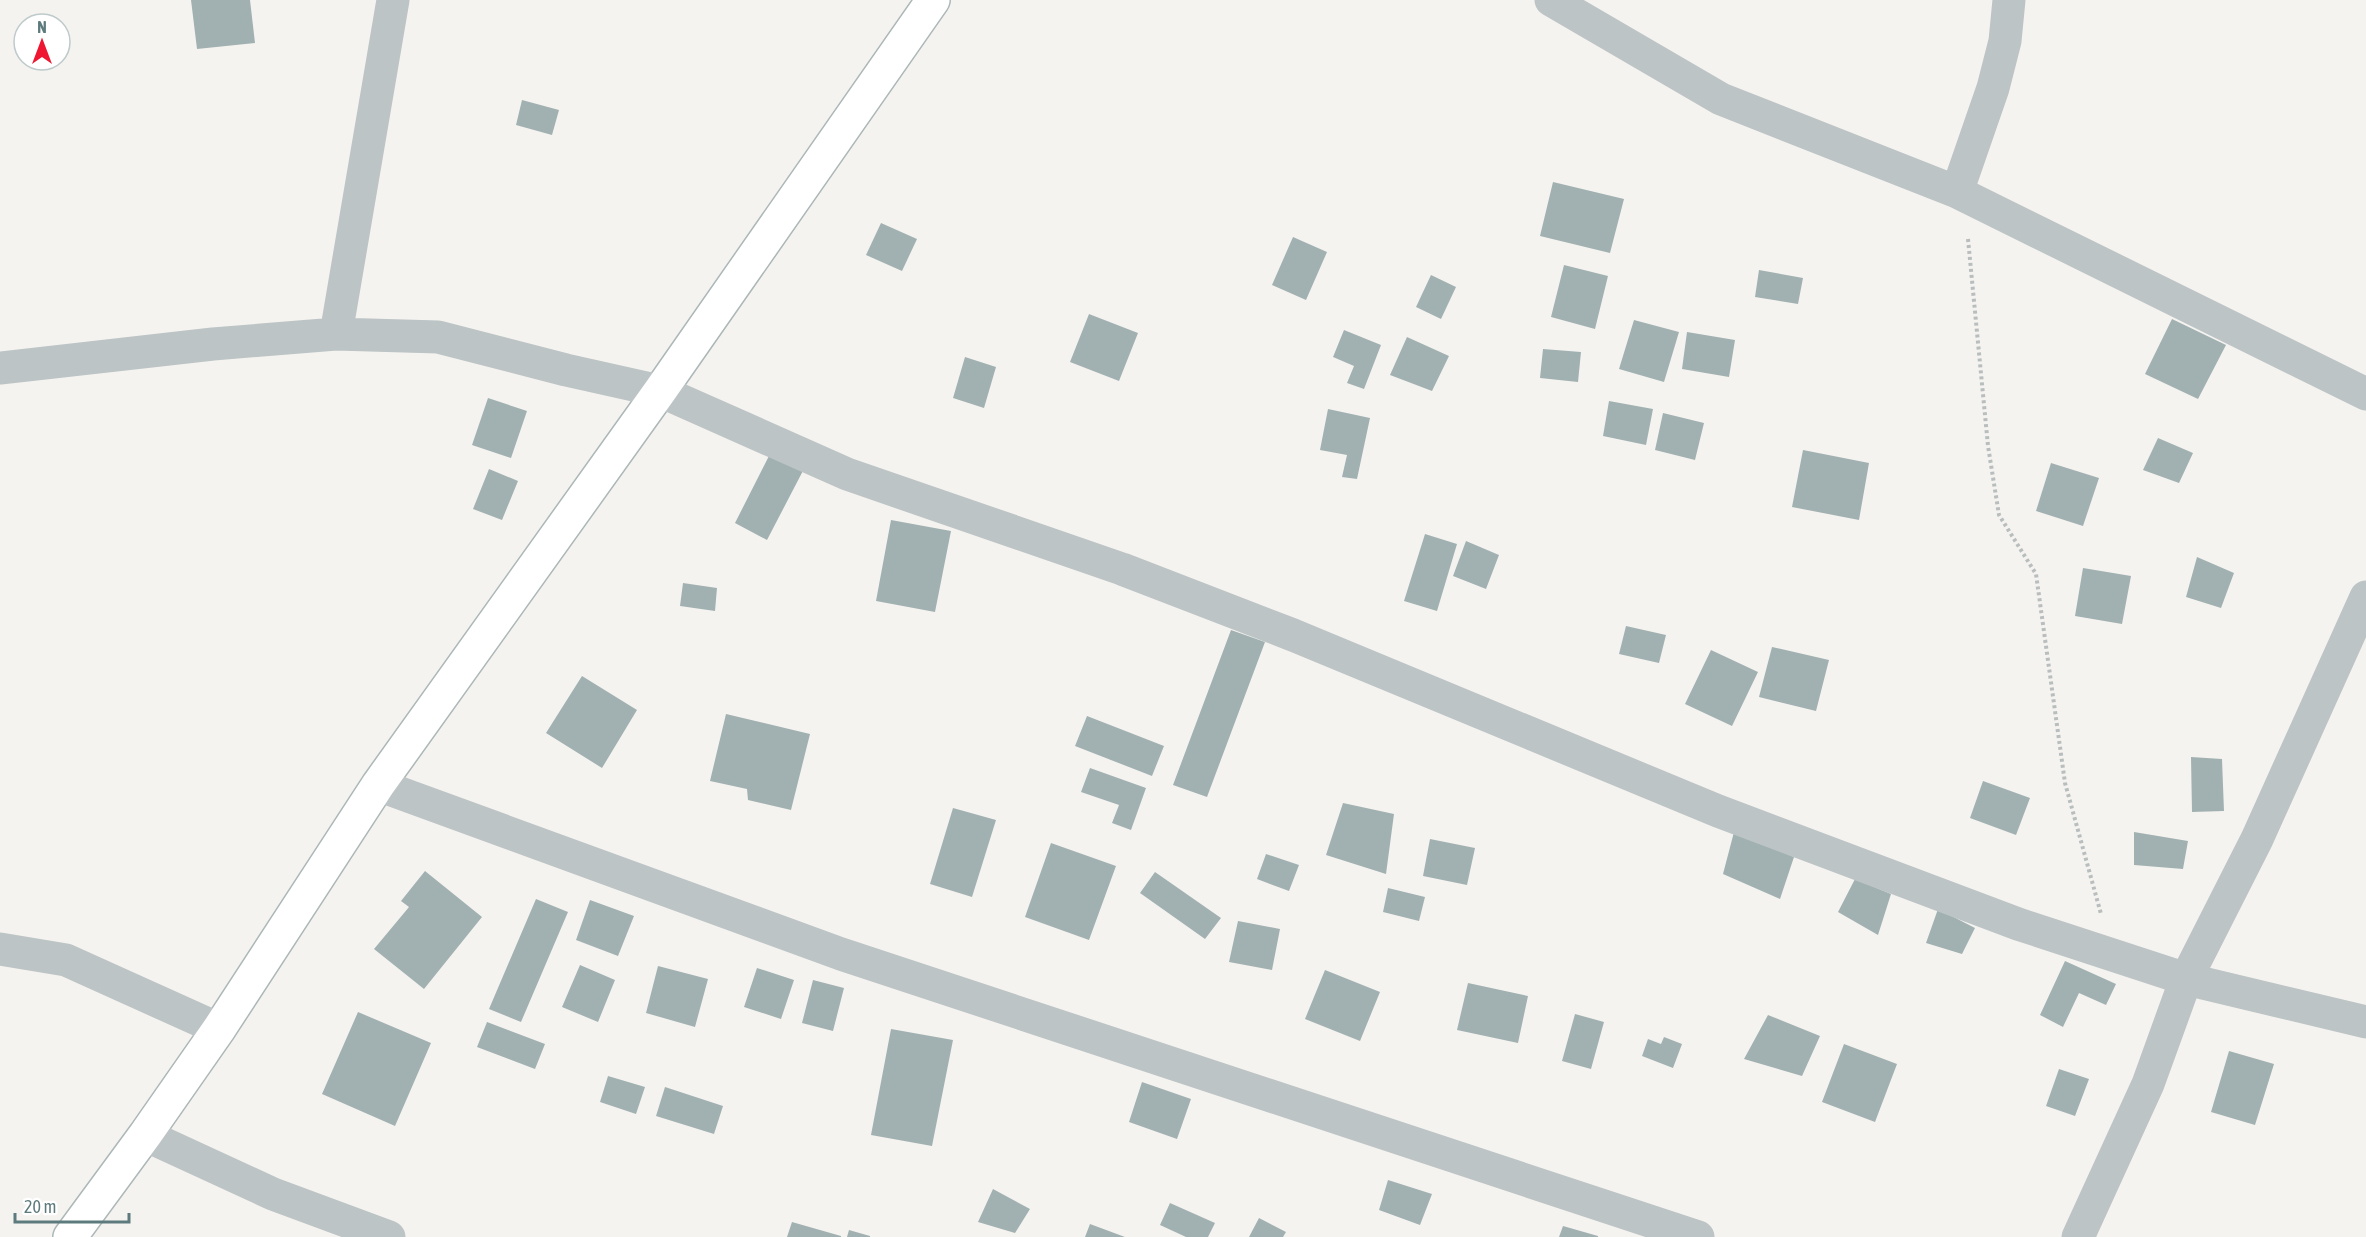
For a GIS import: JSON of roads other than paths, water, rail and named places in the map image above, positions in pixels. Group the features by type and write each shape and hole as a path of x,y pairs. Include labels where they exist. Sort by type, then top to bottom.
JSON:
{"street":[{"path":"336,334 393,0"},
{"path":"70,1237 146,1134 219,1029 378,784 660,391 933,0"},
{"path":"1551,0 1721,99 1957,192 2366,394"},
{"path":"1957,192 1993,88 2005,41 2009,0"},
{"path":"0,368 213,344 336,334 438,337 566,370 660,391 847,474 1122,569 1314,644 1718,811 2018,924 2186,979 2366,1022"},
{"path":"2078,1237 2148,1084 2186,979 2257,839 2366,597"},
{"path":"378,784 841,954 1698,1237"},
{"path":"0,949 66,960 219,1029"},
{"path":"146,1134 273,1194 389,1237"}]}
